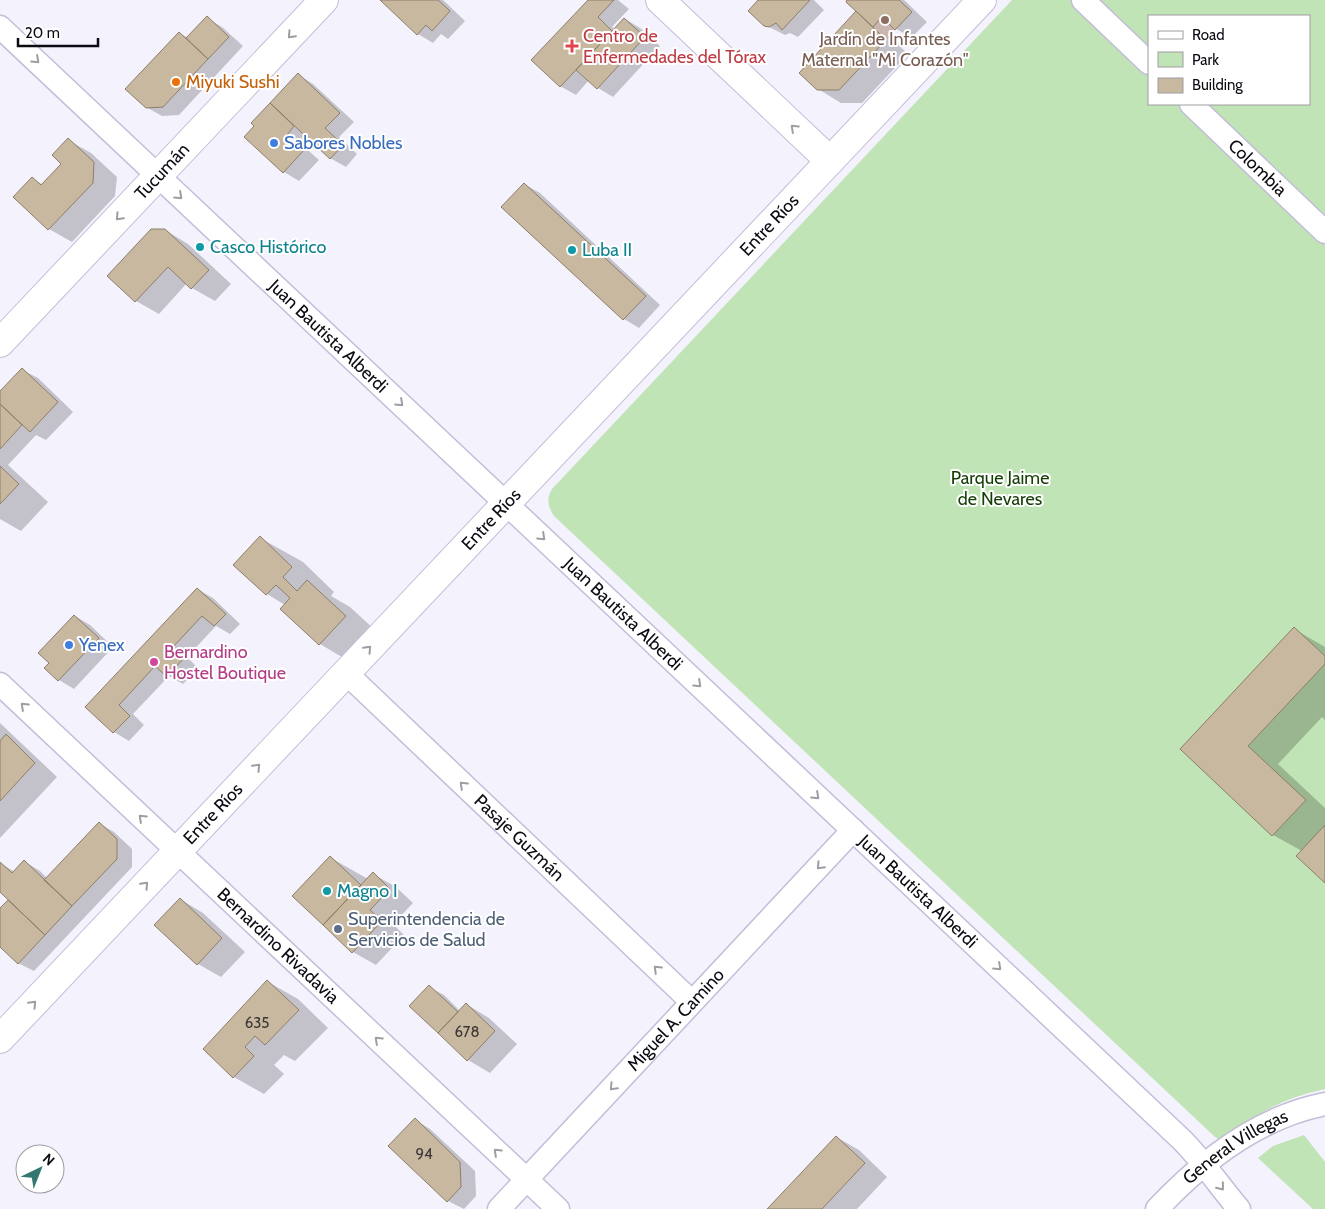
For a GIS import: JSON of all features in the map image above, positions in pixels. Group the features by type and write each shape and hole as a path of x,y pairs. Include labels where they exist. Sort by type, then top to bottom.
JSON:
{"street":[{"name":"Tucumán","path":"0,342 324,0"},
{"path":"660,0 830,161"},
{"name":"Entre Ríos","path":"0,1039 982,0"},
{"path":"1083,0 1148,62"},
{"name":"Juan Bautista Alberdi","path":"0,27 1182,1140 1239,1209"},
{"name":"Colombia","path":"1192,105 1325,232"},
{"name":"Pasaje Guzmán","path":"346,673 692,1002"},
{"name":"Bernardino Rivadavia","path":"0,684 558,1209"},
{"name":"Miguel A. Camino","path":"499,1209 853,830"},
{"name":"General Villegas","path":"1157,1209 1174,1191 1204,1165 1237,1142 1271,1122 1297,1111 1325,1104"}],"shaded area":[{"name":"Jardín de Infantes Maternal \"Mi Corazón\"","path":"844,0 899,0 912,12 886,40"}],"green space":[{"name":"Parque Jaime de Nevares","path":"1012,0 1325,0 1325,1089 1284,1101 1222,1139 1214,1136 554,516 548,503 552,489"},
{"path":"1304,1135 1325,1162 1325,1209 1313,1209 1258,1158 1273,1146"}],"building":[{"path":"380,0 438,0 450,11 432,31 426,25 417,35"},
{"name":"Centro de Enfermedades del Tórax","path":"588,0 614,0 598,17 612,31 560,87 531,60"},
{"path":"758,0 810,0 782,30 776,23 769,27 764,26 748,11"},
{"name":"Jardín de Infantes Maternal \"Mi Corazón\"","path":"847,0 899,0 912,12 895,30 882,17 873,27 846,2"},
{"path":"856,11 886,40 839,90 817,90 799,73"},
{"path":"207,16 229,37 208,59 186,38"},
{"path":"624,18 645,37 597,89 576,70"},
{"path":"179,32 208,59 163,107 146,108 125,89"},
{"path":"298,73 340,113 325,128 343,145 330,159 270,103"},
{"name":"Sabores Nobles","path":"270,103 294,126 287,135 304,150 283,173 244,137 254,126 251,123"},
{"path":"68,138 94,162 93,183 48,230 13,197 32,177 41,185 61,164 52,155"},
{"name":"Luba II","path":"524,183 646,296 623,320 501,207"},
{"path":"151,229 165,229 209,270 191,289 168,267 135,302 107,276"},
{"path":"22,368 58,402 30,432 0,404 0,391"},
{"path":"0,404 22,425 0,449"},
{"path":"0,466 19,484 0,504"},
{"path":"260,536 292,567 283,577 297,591 307,580 346,616 319,645 280,609 290,598 276,585 266,595 233,565"},
{"name":"Bernardino Hostel Boutique","path":"197,588 226,614 214,626 202,616 172,648 184,658 167,677 155,666 119,705 130,716 113,733 85,707"},
{"name":"Yenex","path":"74,615 99,638 58,681 44,668 49,663 38,653"},
{"path":"1294,627 1325,656 1325,664 1248,746 1306,800 1272,836 1180,749"},
{"path":"6,734 35,763 0,801 0,741"},
{"path":"99,822 117,839 117,859 72,906 44,880"},
{"path":"1325,825 1325,883 1296,856"},
{"name":"Magno I","path":"330,856 361,885 323,925 292,896"},
{"path":"24,860 72,906 45,935 0,892 0,862 12,873"},
{"path":"373,872 390,889 370,910 382,921 352,953 323,925"},
{"path":"180,898 222,938 197,965 154,925"},
{"path":"8,900 45,935 18,964 0,947 0,908"},
{"path":"267,980 299,1010 265,1045 255,1036 245,1047 254,1056 233,1078 203,1049"},
{"path":"429,985 458,1012 438,1033 409,1006"},
{"path":"466,1003 495,1031 467,1061 438,1033"},
{"path":"415,1118 460,1162 461,1187 447,1202 388,1146"},
{"path":"836,1136 865,1163 822,1209 767,1209"}],"place":[{"name":"Jardín de Infantes Maternal \"Mi Corazón\"","path":"885,20"},
{"name":"Centro de Enfermedades del Tórax","path":"572,46"},
{"name":"Miyuki Sushi","path":"176,82"},
{"name":"Sabores Nobles","path":"274,143"},
{"name":"Casco Histórico","path":"200,247"},
{"name":"Luba II","path":"572,250"},
{"name":"Yenex","path":"69,645"},
{"name":"Bernardino Hostel Boutique","path":"154,662"},
{"name":"Magno I","path":"327,891"},
{"name":"Superintendencia de Servicios de Salud","path":"338,929"}]}
